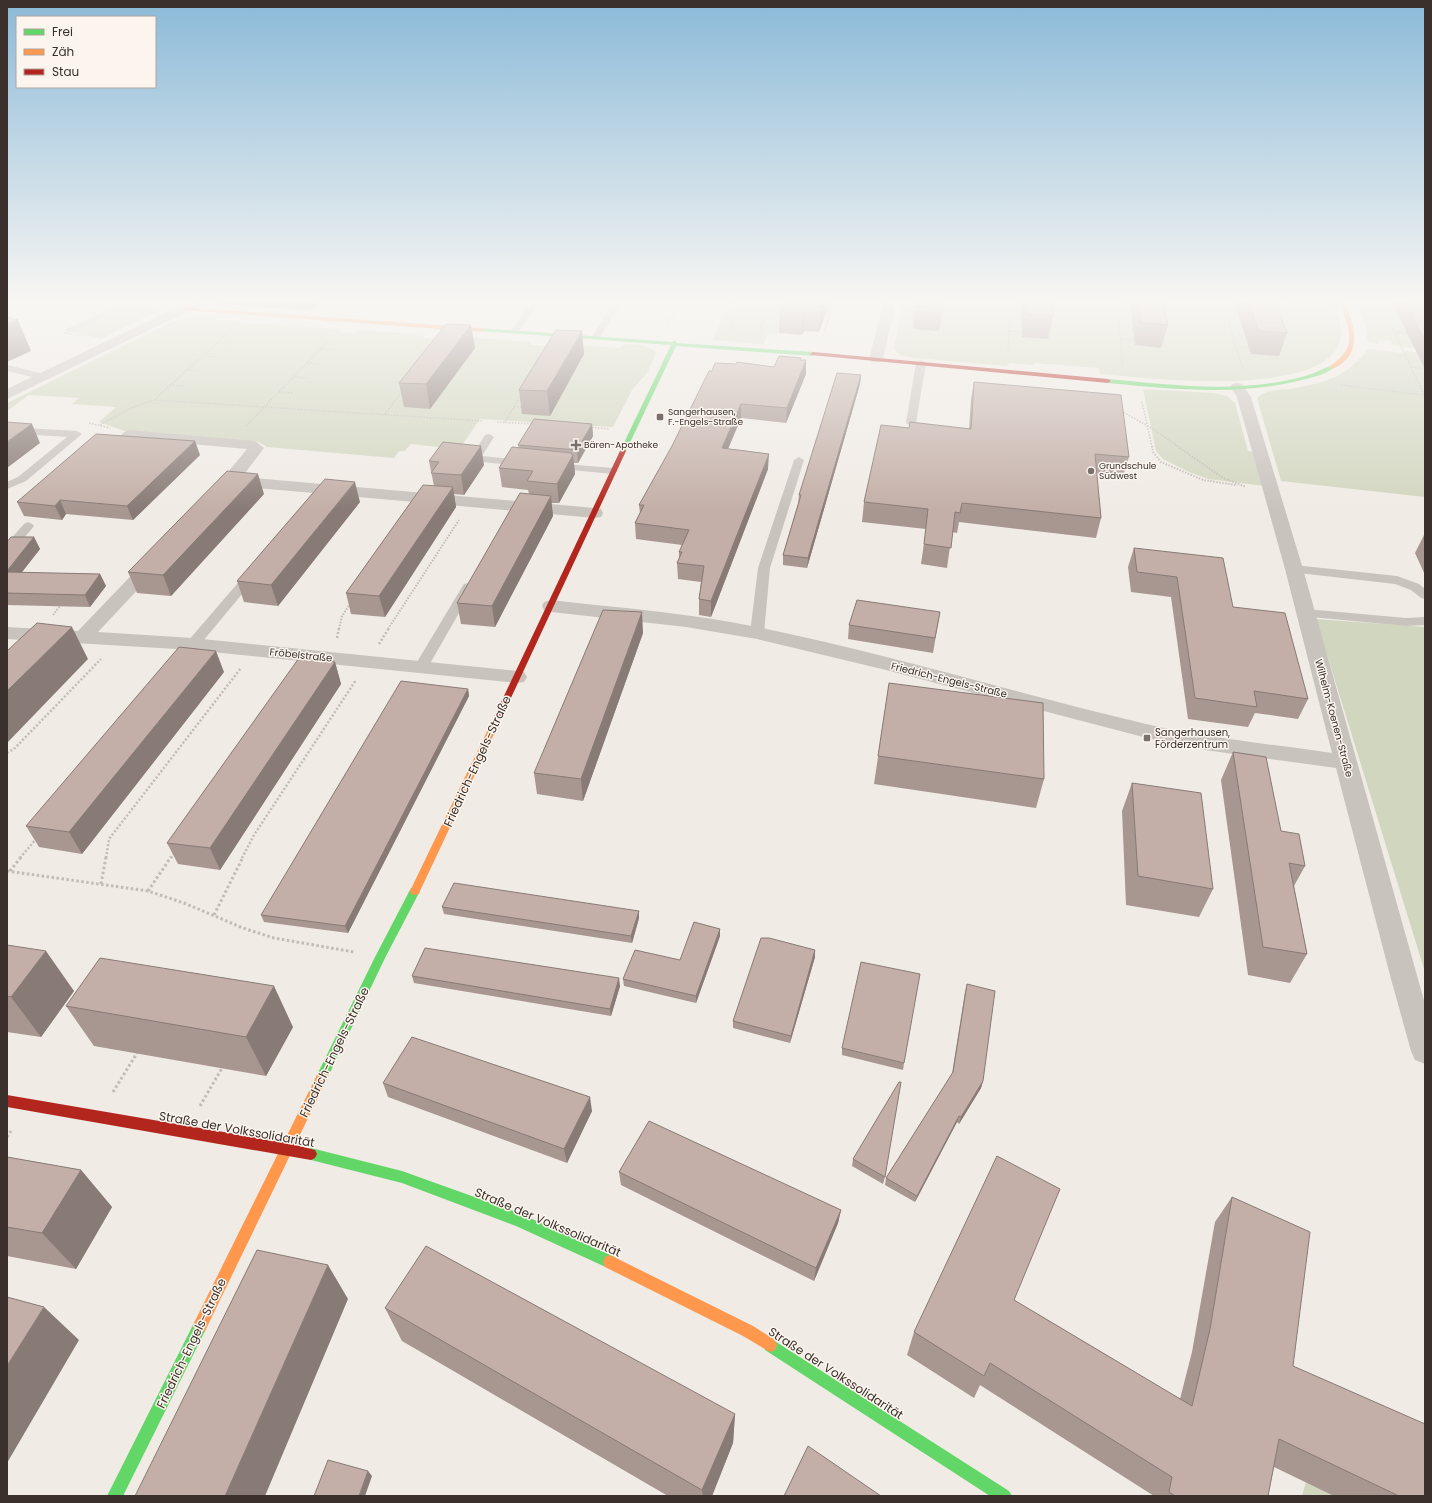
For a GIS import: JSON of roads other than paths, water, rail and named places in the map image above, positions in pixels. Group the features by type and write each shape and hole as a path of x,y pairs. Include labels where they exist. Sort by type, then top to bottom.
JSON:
{"street":[{"path":"7,395 57,371"},
{"name":"Friedrich-Engels-Straße","path":"115,1496 288,1149 380,957 430,861 661,371"},
{"path":"1009,371 1125,382 1200,387 1242,387 1283,382 1307,377 1322,371"},
{"name":"Wilhelm-Koenen-Straße","path":"1242,387 1294,569 1404,979 1425,1051"},
{"path":"129,435 250,444 256,448 230,481 206,507"},
{"path":"230,481 319,494 472,502 512,512 595,513"},
{"path":"84,636 165,550"},
{"name":"Friedrich-Engels-Straße","path":"551,606 686,621 757,633 894,665 1147,731 1205,743 1346,762"},
{"name":"Fröbelstraße","path":"7,633 121,638 193,644 517,677"},
{"name":"Straße der Volkssolidarität","path":"7,1100 288,1149 402,1177 519,1220 622,1267 748,1331 1004,1496"}],"lane":[{"path":"20,371 45,377"},
{"path":"911,423 920,371"},
{"path":"7,430 78,434 22,479 7,486"},
{"path":"489,437 475,460 613,471"},
{"path":"757,633 764,568 799,460"},
{"path":"7,551 28,526"},
{"path":"193,644 260,564"},
{"path":"1294,569 1397,580 1414,587 1425,595"},
{"path":"421,667 474,576"},
{"path":"1306,613 1413,622 1425,621"}],"place":[{"name":"Sangerhausen, F.-Engels-Straße","path":"660,417"},
{"name":"Bären-Apotheke","path":"576,445"},
{"name":"Grundschule Südwest","path":"1091,471"},
{"name":"Sangerhausen, Förderzentrum","path":"1147,738"}]}
